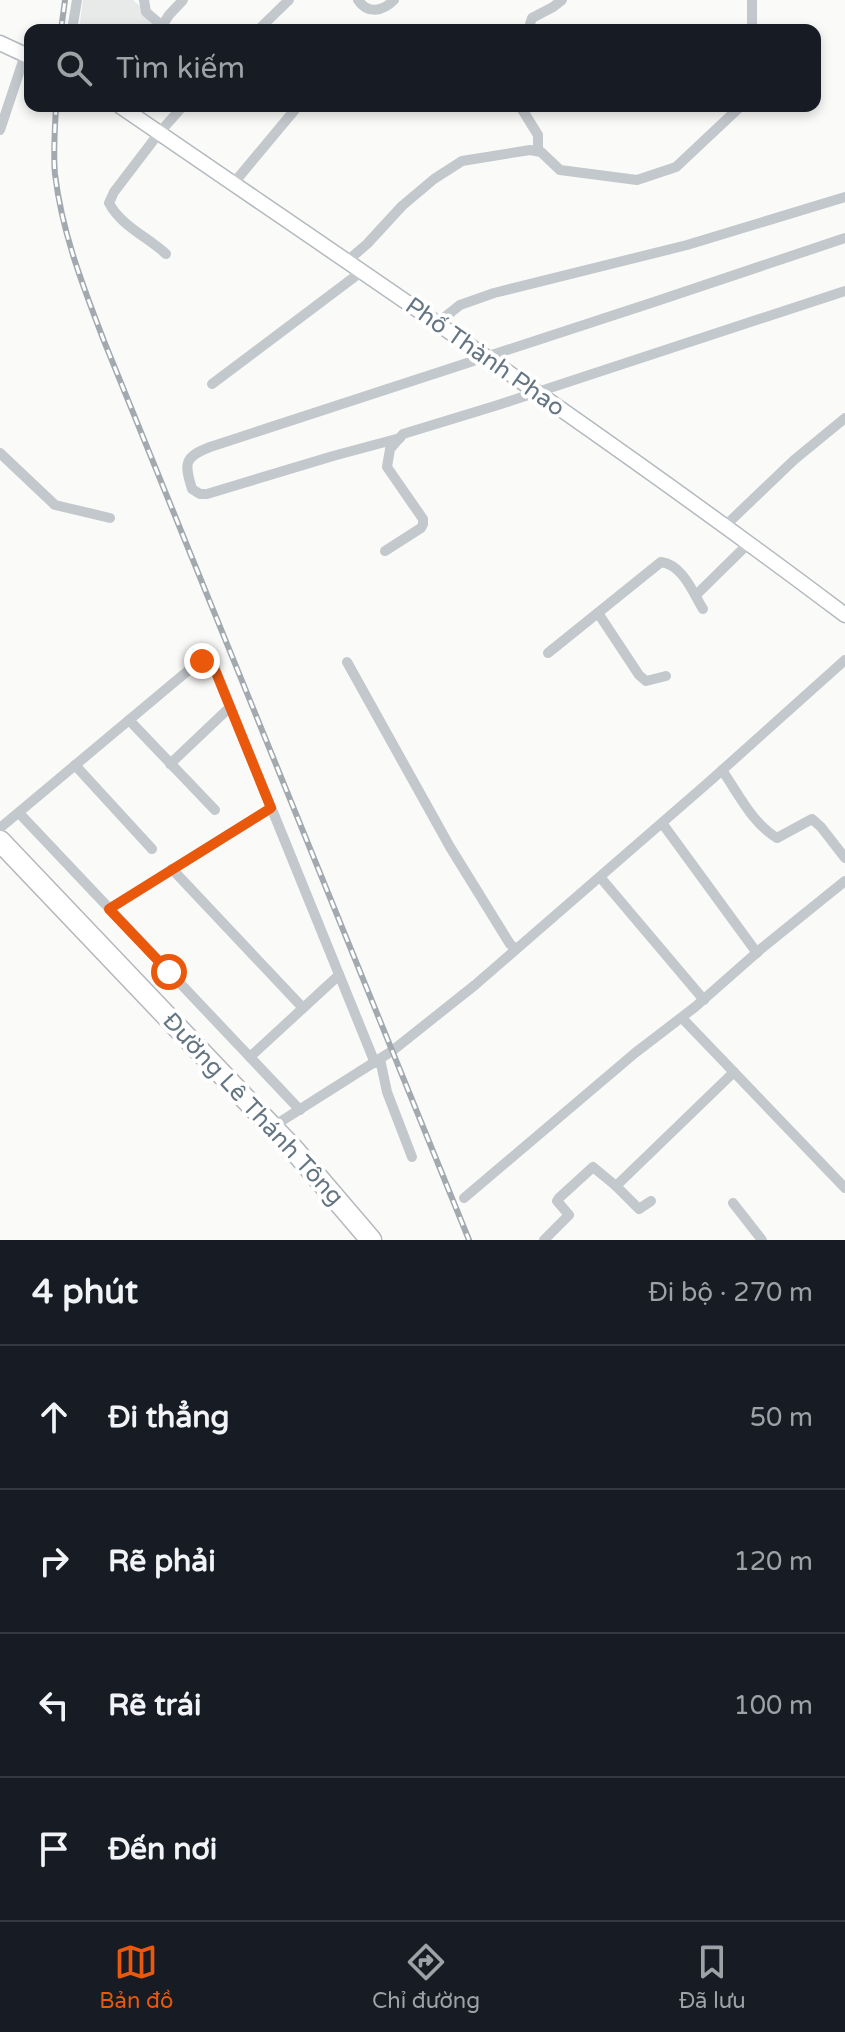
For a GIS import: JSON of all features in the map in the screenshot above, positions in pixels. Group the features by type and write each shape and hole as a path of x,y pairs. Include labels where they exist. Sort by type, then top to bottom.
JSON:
{"highway":[{"name":"Đường Lê Thánh Tông","path":"0,841 295,1151 371,1240"}],"street":[{"path":"73,24 77,0"},
{"path":"144,0 146,12 160,24"},
{"path":"166,24 169,15 183,0"},
{"path":"264,24 289,0"},
{"path":"358,0 372,11 382,10 394,0"},
{"path":"530,24 532,18 562,0"},
{"path":"752,0 752,24"},
{"path":"0,43 24,55"},
{"path":"0,130 24,64"},
{"name":"Phố Thành Phao","path":"129,112 533,391 749,543 845,615"},
{"path":"166,254 113,212 109,203 114,192 178,112"},
{"path":"233,184 293,112"},
{"path":"524,112 538,135 538,151"},
{"path":"346,262 402,206 462,161 530,150 541,152 560,170 637,180 676,167 735,112"},
{"path":"436,324 460,305 494,293 687,245 845,197"},
{"path":"400,438 207,494 192,489 187,469 188,458 193,453 210,447 488,360 845,238"},
{"path":"212,384 361,272"},
{"path":"385,551 423,524 423,519 387,467 390,449 403,434 845,291"},
{"path":"725,526 794,460 845,418"},
{"path":"0,453 55,505 110,518"},
{"path":"696,595 749,543"},
{"path":"548,653 661,562 669,563 694,589 703,609"},
{"path":"598,613 639,675 646,681 666,676"},
{"path":"272,1127 378,1061 475,985 845,660"},
{"path":"0,828 196,664 202,661 213,665 339,975 378,1061 412,1157"},
{"path":"347,662 450,847 516,949"},
{"path":"170,764 230,707"},
{"path":"129,720 215,810"},
{"path":"75,765 152,849"},
{"path":"722,770 758,823 769,833 777,838 812,819 845,858"},
{"path":"109,909 271,808"},
{"path":"19,813 300,1110"},
{"path":"662,823 757,953"},
{"path":"172,869 303,1008"},
{"path":"600,877 704,1000"},
{"path":"464,1198 845,881"},
{"path":"250,1057 339,975"},
{"path":"682,1018 845,1188"},
{"path":"616,1186 734,1072"},
{"path":"544,1240 569,1215 557,1201 559,1198 593,1167 639,1209 651,1201"},
{"path":"733,1203 762,1240"}],"shaded area":[{"path":"83,0 133,0 159,24 80,24"}],"railway":[{"path":"62,24 65,0"},
{"path":"56,112 54,157 58,196 88,300 469,1240"}],"route":[{"path":"169,972 109,909 271,808 213,665 202,661"}]}
